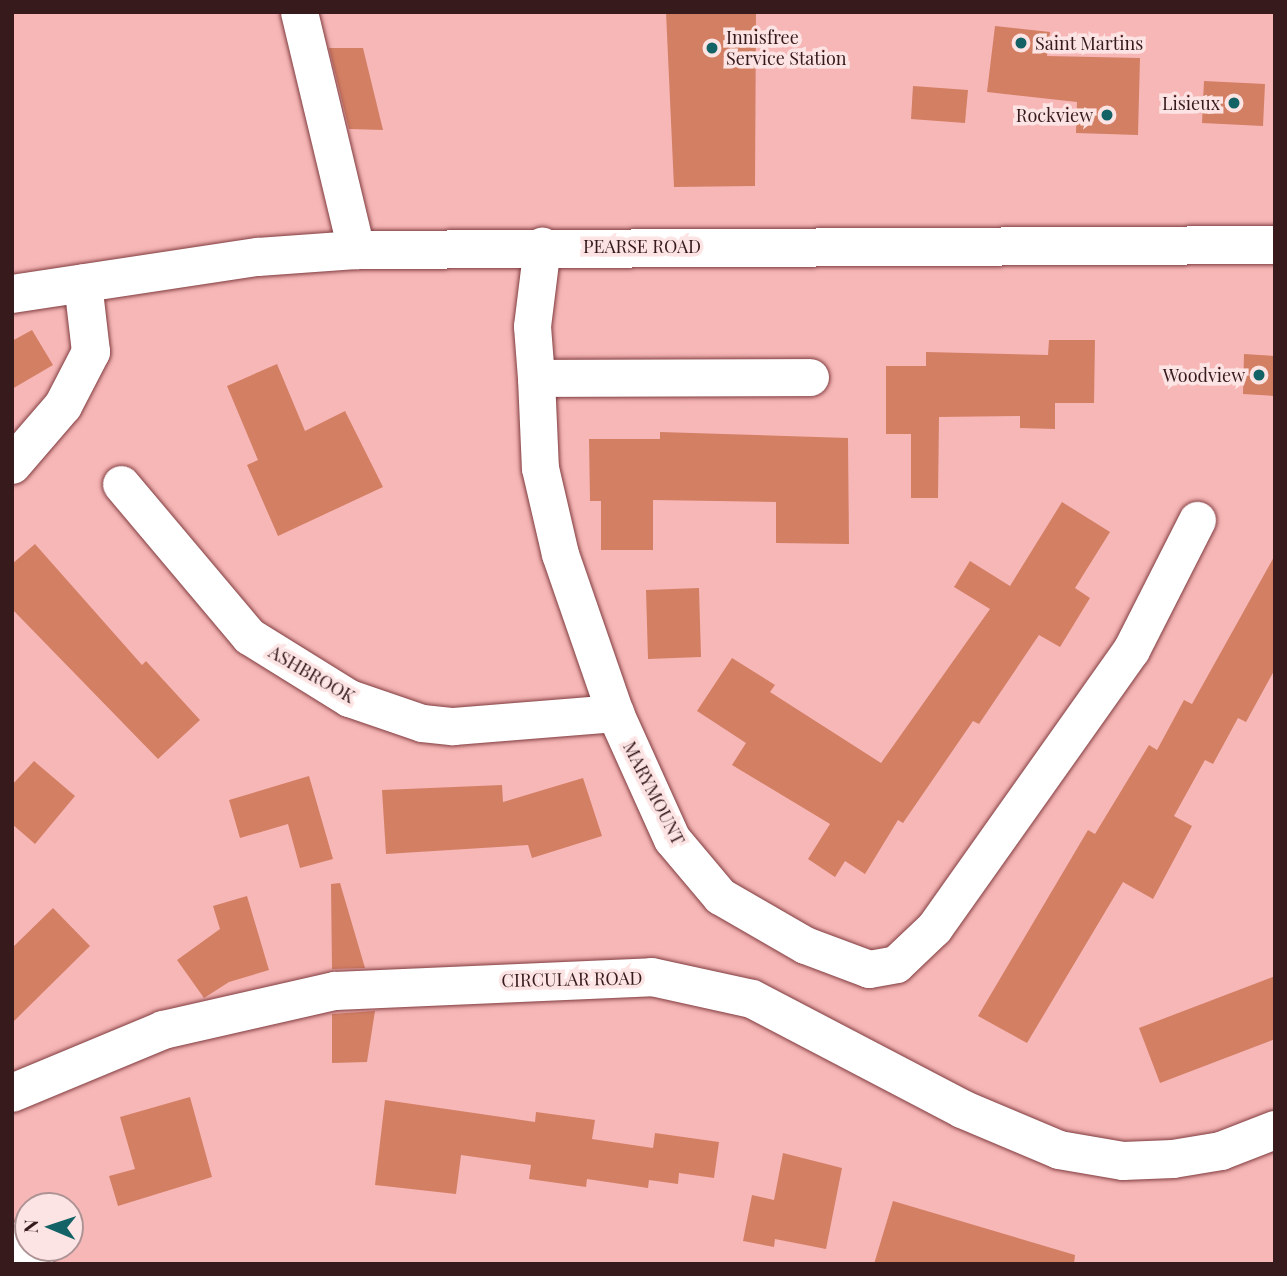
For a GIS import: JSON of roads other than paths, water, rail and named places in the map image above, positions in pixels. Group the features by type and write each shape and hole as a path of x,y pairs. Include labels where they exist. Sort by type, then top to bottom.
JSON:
{"main road":[{"name":"PEARSE ROAD","path":"12,294 258,257 356,250 542,246 1275,245"},
{"path":"12,465 63,406 91,352 83,283"},
{"name":"CIRCULAR ROAD","path":"12,1093 163,1030 335,991 652,977 752,999 962,1109 1059,1150 1123,1161 1173,1159 1221,1151 1275,1130"}],"street":[{"path":"299,12 356,250"},
{"name":"MARYMOUNT","path":"542,246 532,326 540,468 560,554 615,713 672,839 720,896 805,945 869,969 896,964 934,928 1130,650 1197,520"},
{"path":"536,378 810,377"},
{"name":"ASHBROOK","path":"121,484 249,636 349,698 422,723 453,726 615,713"},
{"path":"12,1240 34,1264"}],"place":[{"name":"Saint Martins","path":"1021,43"},
{"name":"Innisfree Service Station","path":"712,48"},
{"name":"Lisieux","path":"1234,103"},
{"name":"Rockview","path":"1107,115"},
{"name":"Woodview","path":"1259,375"}]}
